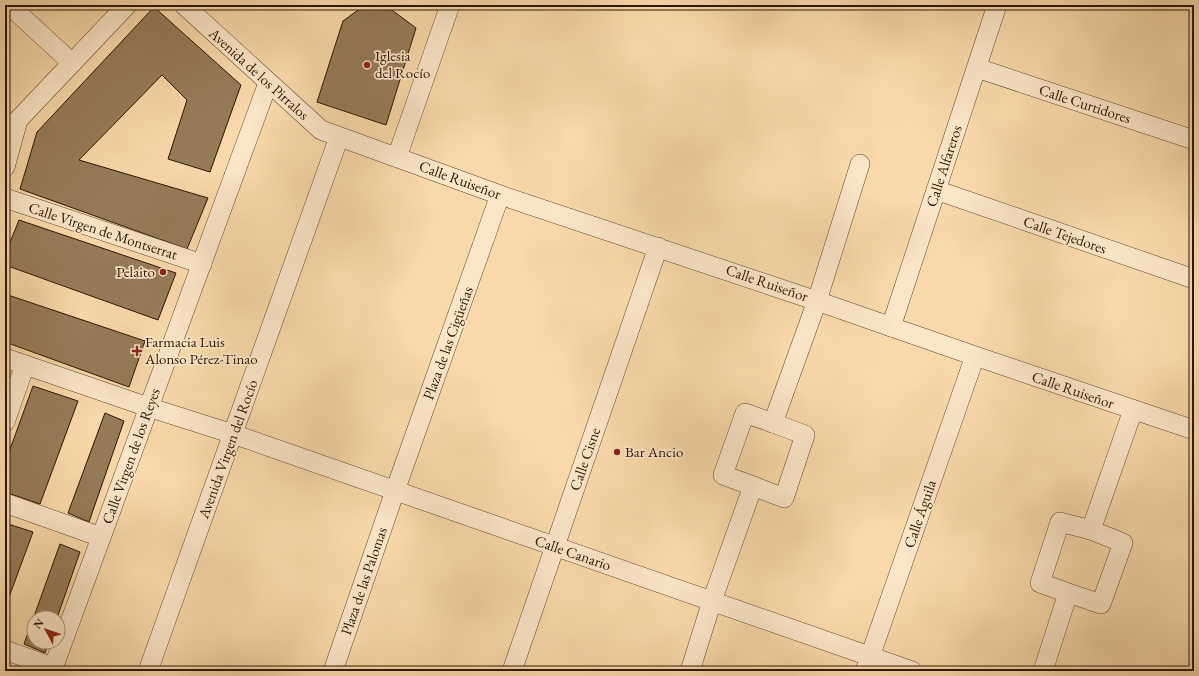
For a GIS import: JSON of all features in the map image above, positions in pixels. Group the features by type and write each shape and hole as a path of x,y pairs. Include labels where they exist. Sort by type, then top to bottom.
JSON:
{"street":[{"path":"9,5 72,63"},
{"path":"5,167 12,117 72,63 127,5"},
{"name":"Avenida de los Pirralos","path":"184,5 321,130 339,137"},
{"path":"397,157 450,5"},
{"name":"Calle Alfareros","path":"891,327 998,5"},
{"name":"Calle Curtidores","path":"977,68 1194,140"},
{"name":"Calle Virgen de los Reyes","path":"52,669 268,83"},
{"name":"Calle Ruiseñor","path":"339,137 500,195 817,300 974,356 1194,430"},
{"name":"Avenida Virgen del Rocío","path":"148,671 339,137"},
{"path":"773,423 817,300 860,164"},
{"name":"Calle Tejedores","path":"936,190 1194,279"},
{"name":"Plaza de las Cigüeñas","path":"395,491 500,195"},
{"name":"Calle Virgen de Montserrat","path":"5,198 202,264"},
{"name":"Calle Cisne","path":"512,671 658,247"},
{"name":"Calle Águila","path":"868,664 974,356"},
{"name":"Calle Canario","path":"5,358 148,407 233,434 712,601 868,664 912,671"},
{"path":"5,422 25,365"},
{"path":"1091,530 1133,410"},
{"path":"744,413 773,423 805,435 784,498 723,475 744,413"},
{"path":"690,671 712,601 753,486"},
{"name":"Plaza de las Palomas","path":"333,671 395,491"},
{"path":"5,503 100,537"},
{"path":"1060,522 1091,530 1123,543 1101,604 1040,583 1060,522"},
{"path":"1043,671 1068,593"},
{"path":"5,650 52,669"}],"building":[{"name":"Iglesia del Rocío","path":"365,5 385,5 416,28 386,125 317,102 343,21"},
{"path":"154,7 241,85 210,172 168,159 187,100 162,75 79,160 208,198 187,249 20,189 37,132"},
{"path":"19,220 176,273 158,320 5,265 5,255"},
{"path":"5,294 145,341 129,387 5,342"},
{"path":"33,386 78,401 40,504 5,492 5,463"},
{"path":"105,413 124,421 89,522 68,513"},
{"path":"5,523 33,532 5,608"},
{"path":"60,544 80,552 60,610 36,610"},
{"path":"38,650 46,650 45,653"}],"place":[{"name":"Iglesia del Rocío","path":"367,65"},
{"name":"Pelaito","path":"163,272"},
{"name":"Farmacia Luis Alonso Pérez-Tinao","path":"137,351"},
{"name":"Bar Ancio","path":"617,452"}]}
